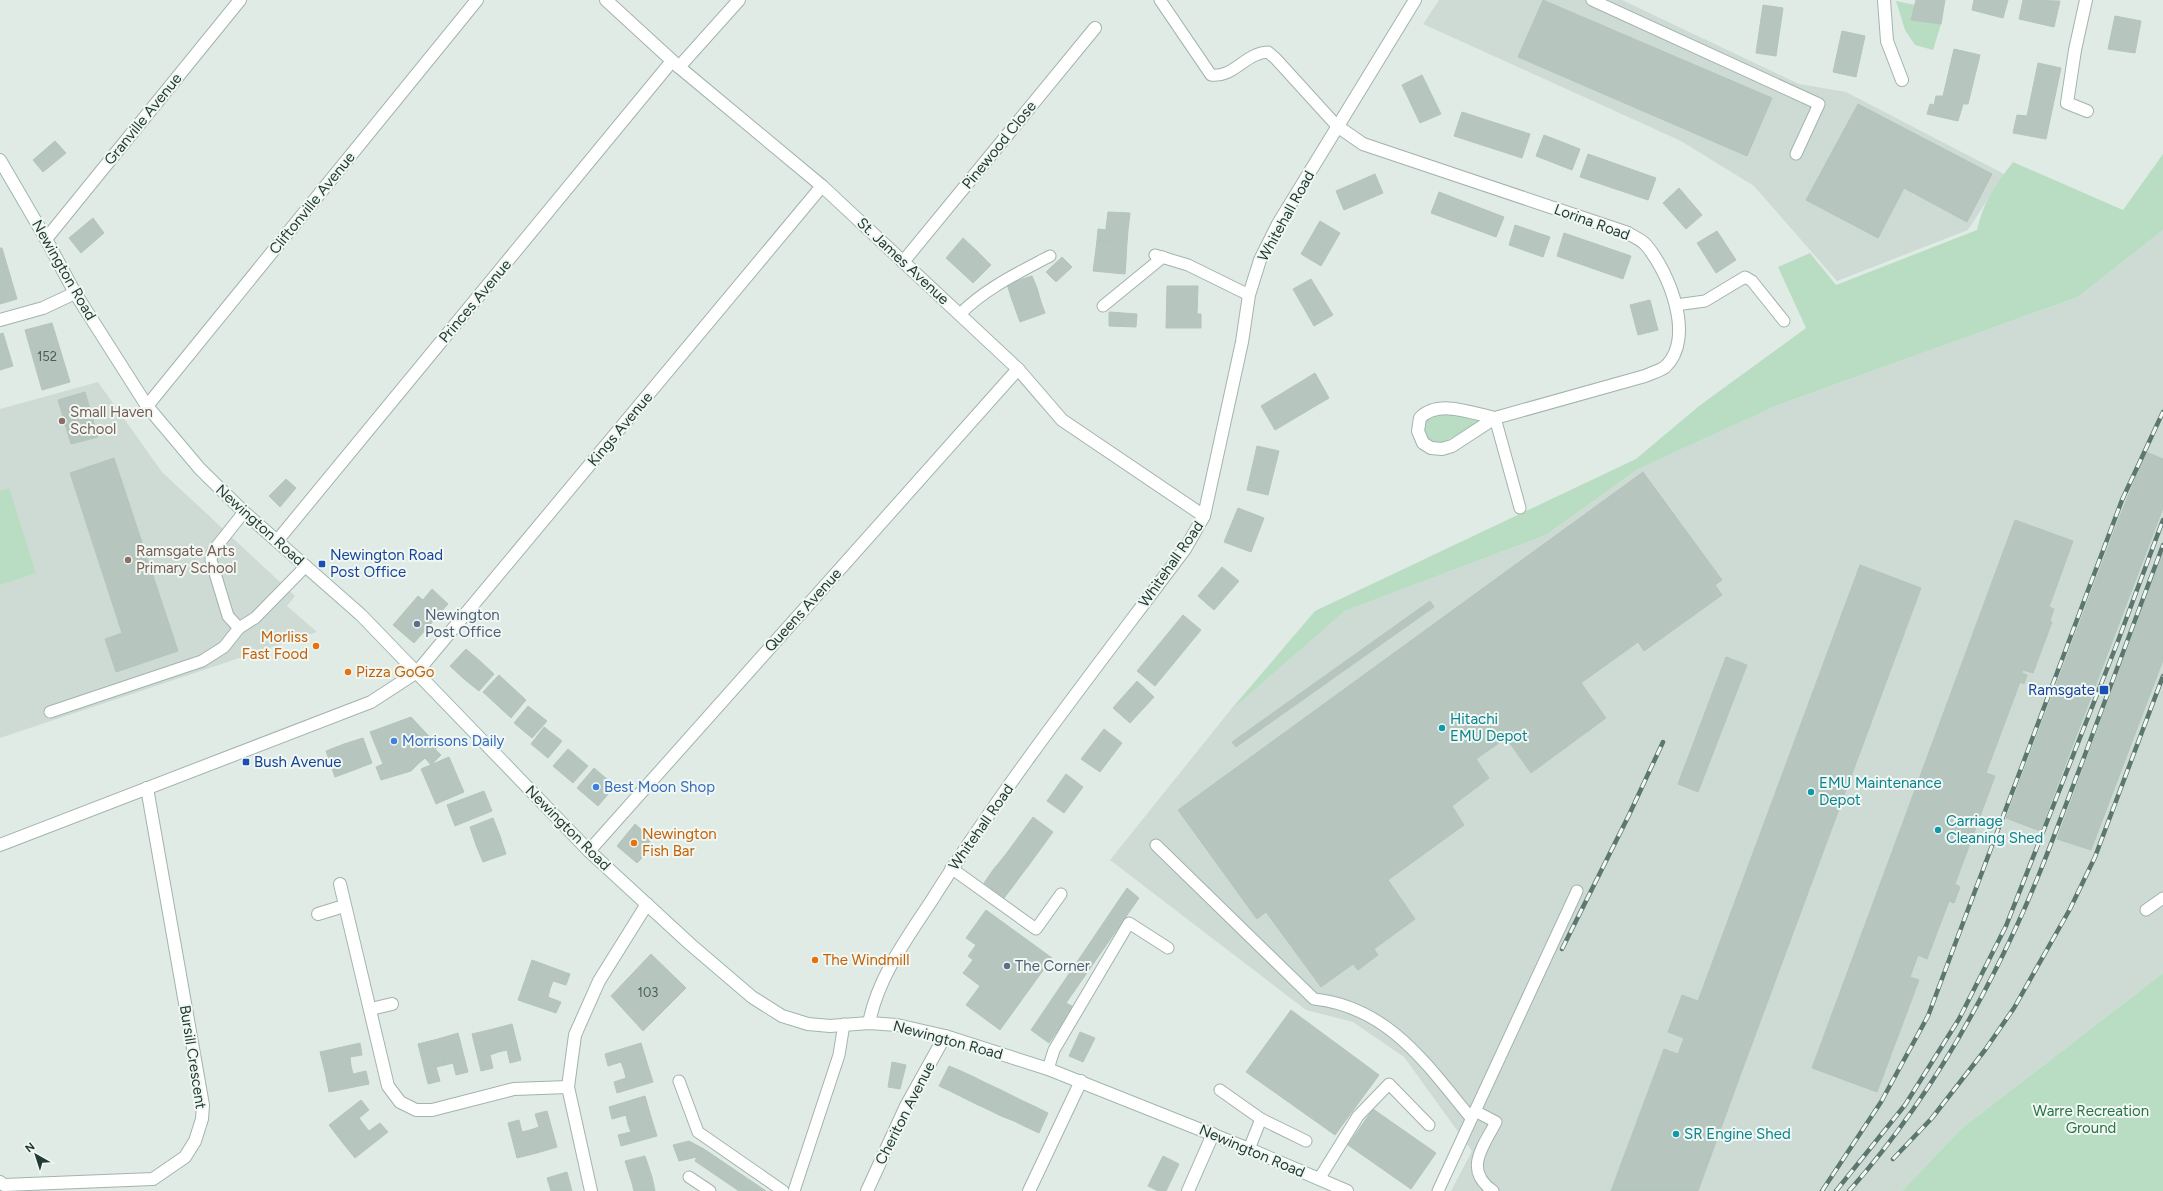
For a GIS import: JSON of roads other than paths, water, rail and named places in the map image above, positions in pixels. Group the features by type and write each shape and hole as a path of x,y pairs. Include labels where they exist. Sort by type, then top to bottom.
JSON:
{"street":[{"name":"Granville Avenue","path":"46,239 240,0"},
{"name":"Cliftonville Avenue","path":"147,406 478,0"},
{"name":"St. James Avenue","path":"606,0 676,64 822,186 1018,369 1062,420 1204,516"},
{"name":"Princes Avenue","path":"277,541 676,64 738,0"},
{"name":"Whitehall Road","path":"869,1023 873,1003 888,970 951,868 1044,739 1186,548 1204,516 1242,342 1249,295 1260,260 1278,224 1414,0"},
{"path":"1884,0 1887,41 1902,80"},
{"path":"2086,0 2075,50 2067,103 2087,111"},
{"name":"Pinewood Close","path":"903,262 1095,28"},
{"name":"Lorina Road","path":"1337,126 1363,144 1628,233 1645,245 1661,268 1676,305 1680,334 1673,355 1664,368 1645,376 1495,418 1452,446 1442,449 1431,448 1422,443 1418,431 1420,418 1433,409 1448,409 1495,418"},
{"name":"Newington Road","path":"0,160 46,239 75,293 147,406 200,468 244,512 361,615 589,851 752,997 782,1016 808,1024 869,1023 897,1025 945,1036 1048,1069 1249,1148 1347,1191"},
{"name":"Kings Avenue","path":"417,672 822,186"},
{"path":"0,320 43,308 75,293"},
{"name":"Queens Avenue","path":"589,851 1018,369"},
{"path":"0,845 371,702 417,672"},
{"name":"Bursill Crescent","path":"0,1182 4,1185 153,1179 185,1157 195,1140 202,1119 203,1104 147,788"},
{"path":"340,884 344,906 371,1009 388,1086 400,1102 416,1110 432,1110 514,1089 568,1087"},
{"path":"591,1191 568,1087 575,1035 599,981 647,904"},
{"path":"318,914 344,906"},
{"path":"371,1009 392,1004"},
{"name":"Cheriton Avenue","path":"866,1191 906,1106 945,1036"},
{"path":"1029,1191 1081,1081"},
{"path":"1188,1191 1213,1134"}],"lane":[{"path":"1160,0 1211,75 1221,76 1259,53 1268,52 1337,126"},
{"path":"1592,0 1819,104 1796,154"},
{"path":"960,314 974,301 1003,280 1050,256"},
{"path":"1103,306 1159,256 1188,265 1249,295"},
{"path":"1676,305 1705,302 1745,277 1752,281 1784,322"},
{"path":"1495,418 1520,508"},
{"path":"239,628 228,616 211,560 213,551 244,512"},
{"path":"50,712 202,662 224,647 239,628 255,618 306,566"},
{"path":"1156,845 1314,999 1348,1006 1379,1022 1401,1038 1435,1072 1473,1115 1496,1122 1481,1150 1476,1166 1478,1177 1493,1191"},
{"path":"951,868 1036,929 1061,894"},
{"path":"1438,1191 1577,891"},
{"path":"2146,910 2163,898"},
{"path":"1048,1069 1054,1050 1129,923 1168,948"},
{"path":"794,1191 839,1055 844,1024"},
{"path":"679,1081 698,1132 783,1191"},
{"path":"1319,1179 1358,1116 1389,1084 1430,1125"},
{"path":"1220,1090 1261,1118 1306,1141"},
{"path":"1249,1148 1261,1118"},
{"path":"689,1177 710,1191"}],"railway":[{"path":"1822,1191 1881,1102 1928,1016 2122,500 2163,412"},
{"path":"1836,1191 1905,1105 1959,1019 2006,926 2118,641 2163,520"},
{"path":"1849,1191 1873,1163 1918,1102 1959,1038 1995,971 2031,894 2049,849 2163,545"},
{"path":"1893,1159 1932,1118 1985,1050 2014,1008 2070,909 2095,857 2163,676"},
{"path":"1562,949 1629,815 1663,742"}],"place":[{"name":"Small Haven School","path":"62,421"},
{"name":"Ramsgate Arts Primary School","path":"128,560"},
{"name":"Newington Road Post Office","path":"322,564"},
{"name":"Newington Post Office","path":"417,624"},
{"name":"Morliss Fast Food","path":"316,646"},
{"name":"Pizza GoGo","path":"348,672"},
{"name":"Ramsgate","path":"2104,690"},
{"name":"Hitachi EMU Depot","path":"1442,728"},
{"name":"Morrisons Daily","path":"394,741"},
{"name":"Bush Avenue","path":"246,762"},
{"name":"Best Moon Shop","path":"596,787"},
{"name":"EMU Maintenance Depot","path":"1811,792"},
{"name":"Carriage Cleaning Shed","path":"1938,830"},
{"name":"Newington Fish Bar","path":"634,843"},
{"name":"The Windmill","path":"815,960"},
{"name":"The Corner","path":"1007,966"},
{"name":"SR Engine Shed","path":"1676,1134"}],"park label":[{"name":"Warre Recreation Ground","path":"2091,1120"}]}
